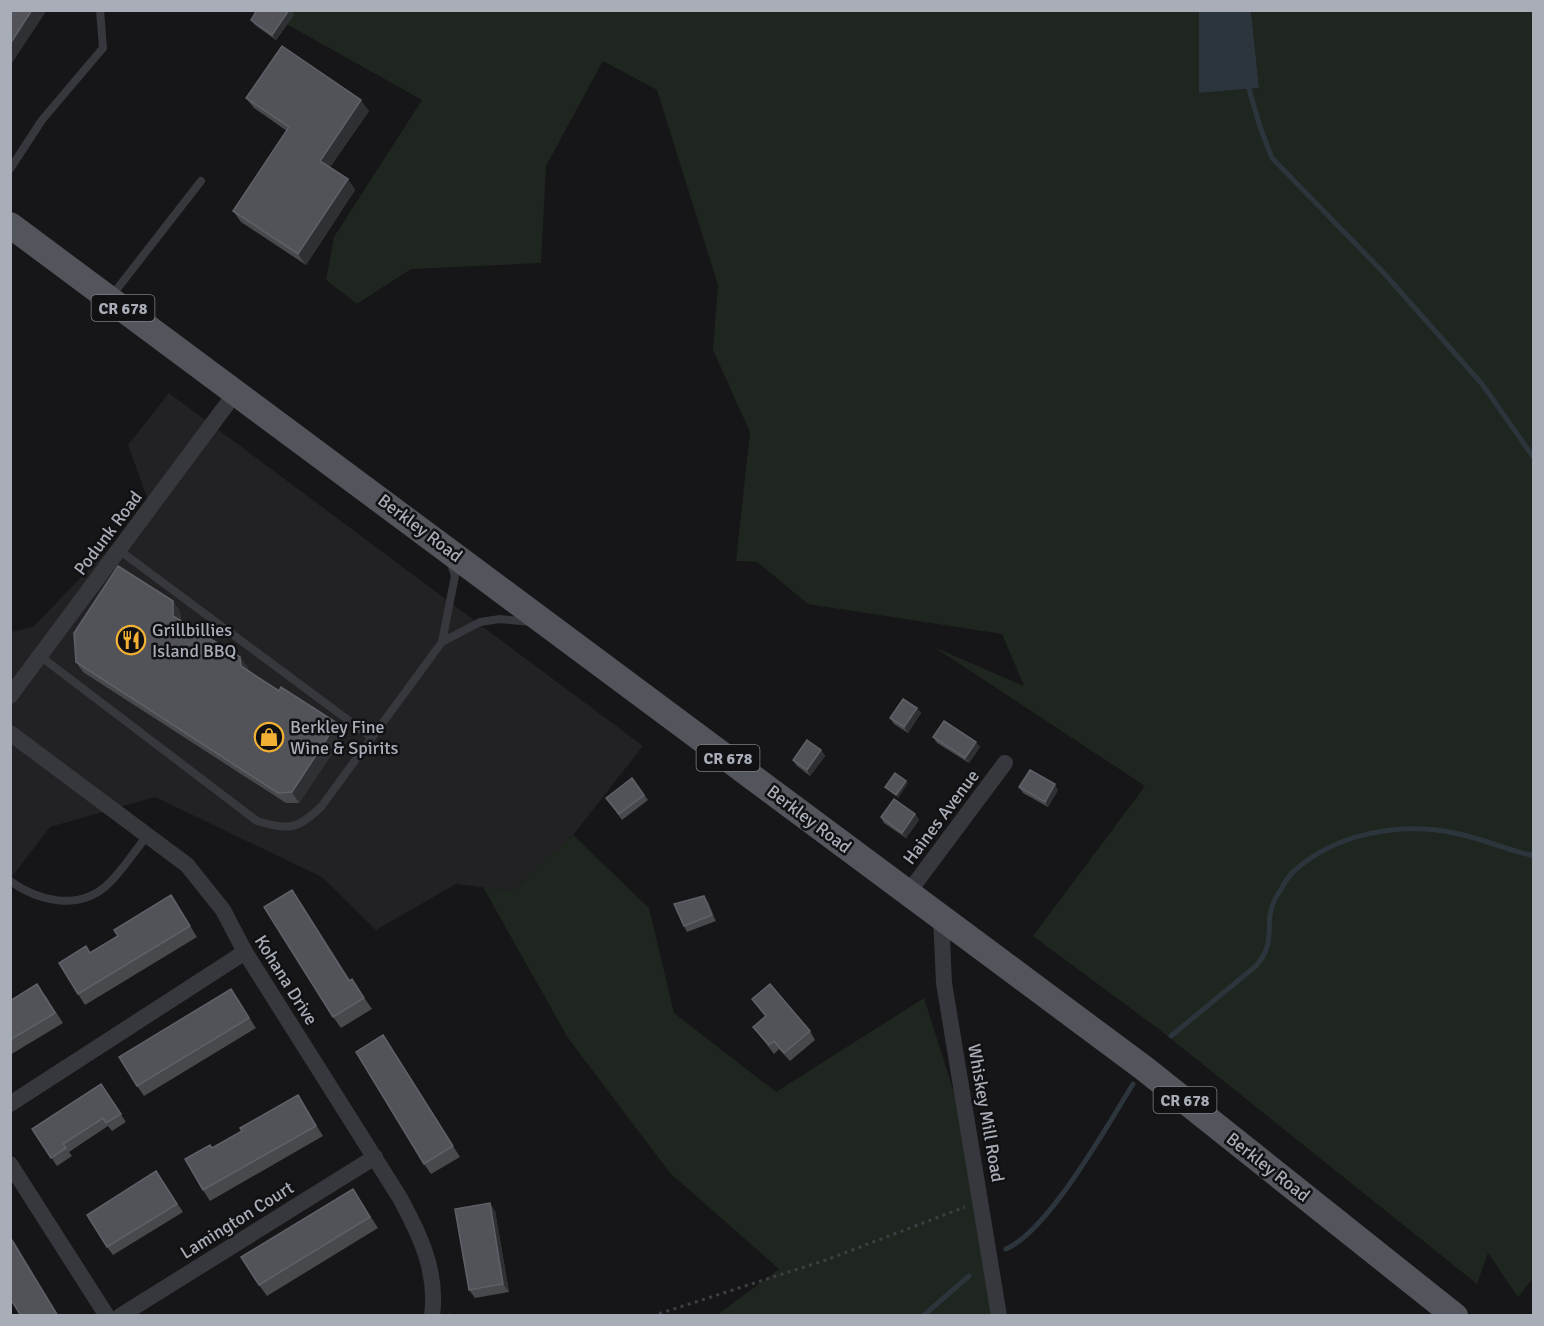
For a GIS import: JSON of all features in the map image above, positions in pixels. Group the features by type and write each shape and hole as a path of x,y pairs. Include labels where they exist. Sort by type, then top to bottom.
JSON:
{"main road":[{"name":"Berkley Road","path":"10,225 1145,1069 1455,1316"}],"street":[{"name":"Podunk Road","path":"10,696 236,392"},
{"name":"Kohana Drive","path":"10,733 187,865 222,910 245,952 400,1198 422,1240 434,1288 432,1316"},
{"name":"Haines Avenue","path":"908,893 1005,763"},
{"name":"Whiskey Mill Road","path":"941,917 944,982 999,1316"},
{"path":"10,1104 245,952"},
{"name":"Lamington Court","path":"120,1316 375,1157"},
{"path":"10,1164 107,1316"}],"lane":[{"path":"10,170 42,120 103,48 100,10"},
{"path":"110,298 201,181"},
{"path":"442,642 455,576 445,547"},
{"path":"119,550 371,737"},
{"path":"40,656 258,821 279,827 302,825 321,807 442,642 480,622 490,620 548,624"},
{"path":"10,880 26,892 39,897 55,900 82,899 107,885 148,835"}],"path":[{"path":"652,1316 826,1260 981,1202"}],"shaded area":[{"path":"263,11 1199,11 1199,93 1259,88 1251,11 1533,11 1534,1277 1518,1297 1488,1253 1477,1284 1160,1030 1033,936 1145,786 934,647 1024,686 1002,634 808,604 757,562 736,561 750,432 713,350 718,285 657,90 603,61 546,166 541,263 411,269 357,304 326,280 334,237 422,100"},
{"path":"1199,11 1251,11 1259,88 1199,93"},
{"path":"169,393 643,746 573,835 512,891 456,884 376,930 322,877 155,797 50,827 11,878 11,632 33,627 150,506 128,445"},
{"path":"573,835 649,908 674,1013 776,1092 924,998 977,1165 992,1315 717,1315 779,1269 670,1173 568,1038 483,887 512,891"}],"building":[{"path":"10,10 32,10 10,44"},
{"path":"257,10 289,10 272,35 251,20"},
{"path":"282,46 361,100 320,161 348,179 298,254 233,211 289,127 246,98"},
{"path":"118,566 173,601 173,616 240,657 241,666 279,691 281,687 337,723 292,792 278,793 76,662 74,633"},
{"path":"903,699 917,708 904,727 890,718"},
{"path":"944,721 976,742 965,758 933,737"},
{"path":"807,740 821,750 807,770 793,760"},
{"path":"1030,770 1055,784 1045,802 1019,787"},
{"path":"895,773 906,781 896,795 885,787"},
{"path":"632,778 644,795 619,814 606,798"},
{"path":"894,799 915,814 902,833 881,817"},
{"path":"292,890 349,981 352,979 364,998 333,1017 264,907"},
{"path":"171,895 190,926 78,994 59,963 86,946 90,953 118,936 114,930"},
{"path":"704,896 712,915 684,926 674,904"},
{"path":"37,984 55,1013 10,1040 10,1001"},
{"path":"770,984 810,1031 784,1053 774,1041 769,1045 753,1027 766,1016 752,999"},
{"path":"231,989 249,1018 137,1086 119,1057"},
{"path":"383,1035 453,1146 424,1164 356,1052"},
{"path":"101,1084 121,1114 106,1123 103,1118 63,1144 66,1148 51,1158 32,1129"},
{"path":"298,1095 316,1126 203,1190 185,1159 210,1145 212,1148 242,1131 240,1128"},
{"path":"156,1171 177,1204 107,1247 87,1215"},
{"path":"353,1189 370,1217 259,1285 241,1257"},
{"path":"490,1203 503,1284 469,1290 455,1209"},
{"path":"10,1237 58,1316 21,1316 10,1298"}],"waterway":[{"path":"1247,82 1272,158 1383,272 1482,384 1534,458"},
{"path":"1171,1036 1256,966 1267,947 1270,913 1285,882 1294,871 1329,847 1369,834 1412,829 1464,835 1534,856"},
{"path":"1006,1249 1023,1238 1058,1200 1093,1150 1133,1084"},
{"path":"923,1316 969,1276"}],"place":[{"name":"Grillbillies Island BBQ","path":"131,640"},
{"name":"Berkley Fine Wine & Spirits","path":"269,737"}]}
